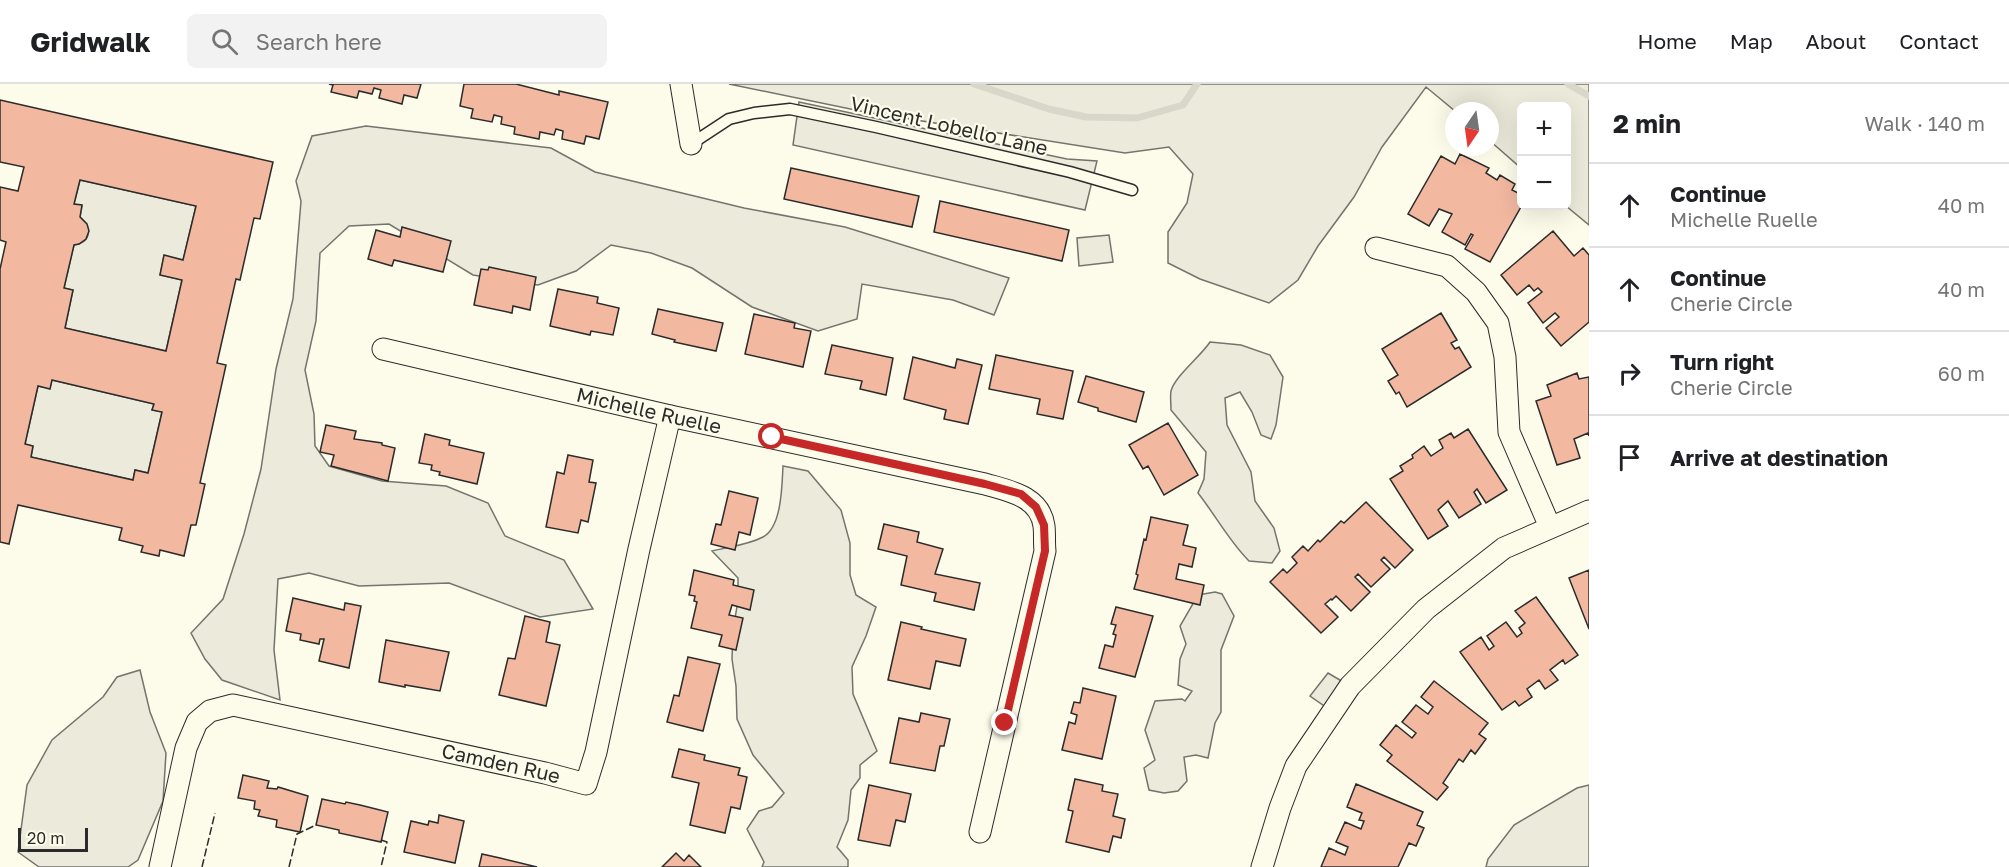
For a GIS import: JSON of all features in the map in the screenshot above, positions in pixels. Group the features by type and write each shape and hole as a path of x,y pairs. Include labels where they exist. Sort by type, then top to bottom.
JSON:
{"street":[{"path":"681,84 691,144"},
{"path":"1376,248 1447,266 1476,292 1498,323 1504,357 1509,432 1550,527"},
{"name":"Michelle Ruelle","path":"383,348 670,416 915,468 1021,494 1036,507 1044,525 1045,551 980,832"},
{"name":"Camden Rue","path":"160,867 186,748 197,722 210,711 233,705 586,784 596,752 670,416"},
{"path":"1262,867 1296,766 1350,686 1426,609 1504,548 1589,511"}],"lane":[{"name":"Vincent Lobello Lane","path":"691,144 729,119 754,113 790,109 1047,167 1132,190"}],"shaded area":[{"path":"729,84 1589,84 1589,225 1571,210 1571,102 1517,102 1517,165 1499,149 1499,102 1445,103 1426,87 1382,147 1354,197 1318,246 1298,280 1269,303 1200,279 1168,263 1168,232 1187,203 1193,174 1169,147 1125,153 865,112"},
{"path":"799,102 1067,159 1097,161 1085,210 793,145"},
{"path":"366,126 551,148 595,172 744,208 845,227 1009,278 994,315 953,300 862,284 857,319 818,331 752,307 692,268 651,253 611,245 576,271 538,285 473,275 389,224 349,226 320,253 316,321 305,370 314,414 315,446 329,466 382,481 446,486 488,503 505,536 564,560 593,609 540,617 449,583 359,586 309,573 278,579 274,650 280,700 222,680 205,659 191,633 223,599 244,534 261,469 276,369 293,299 301,201 296,181 312,136"},
{"path":"80,180 196,206 183,260 164,256 160,275 182,280 166,351 65,328 73,290 64,288 74,245 84,241 88,234 87,225 80,217 82,206 74,204"},
{"path":"1109,235 1113,262 1079,266 1077,238"},
{"path":"1210,342 1241,345 1270,355 1283,377 1276,425 1271,439 1261,435 1252,412 1240,392 1225,398 1227,425 1251,472 1255,501 1274,528 1280,551 1272,563 1249,561 1198,493 1204,479 1206,452 1171,410 1173,385"},
{"path":"52,380 154,404 152,410 162,412 148,473 135,470 133,480 31,457 33,446 25,444 38,386 50,388"},
{"path":"783,466 808,471 841,510 850,543 850,575 856,595 876,607 852,667 853,694 877,751 860,765 860,778 851,790 848,820 837,847 848,860 848,867 762,867 764,862 747,829 759,811 772,807 784,793 753,755 737,719 732,659 738,578 712,551 751,542 769,532 780,505"},
{"path":"1215,592 1222,594 1234,616 1221,650 1221,712 1215,723 1208,758 1196,755 1184,757 1187,781 1178,791 1164,793 1149,790 1144,768 1155,760 1145,730 1155,701 1182,699 1185,701 1192,691 1178,685 1180,659 1186,644 1180,626 1198,595"},
{"path":"140,670 150,712 166,753 163,801 138,860 128,867 39,867 18,852 27,785 52,740 103,697 117,677"},
{"path":"1328,673 1350,686 1333,712 1310,696"},
{"path":"1589,785 1589,867 1486,867 1488,859 1514,825 1577,788"}],"building":[{"path":"329,84 421,84 417,98 404,95 402,104 379,98 381,90 374,88 372,94 359,91 357,98 331,92 333,85"},
{"path":"464,84 516,84 559,95 559,91 608,102 599,139 586,136 584,144 562,139 563,131 556,129 554,135 540,132 539,139 514,134 515,127 501,124 502,117 494,115 492,122 471,118 473,109 460,106"},
{"path":"0,100 273,162 260,219 254,218 240,280 236,279 217,363 226,365 200,483 205,484 196,525 191,525 184,556 160,550 159,556 141,552 143,546 119,540 122,528 18,505 9,544 0,542 0,269 6,242 0,240 0,187 18,191 24,167 0,162","holes":["80,180 196,206 183,260 164,255 160,275 182,280 166,351 65,328 73,290 64,288 74,245 86,239 89,231 87,224 80,217 82,205 74,204","52,380 154,404 152,410 162,412 148,473 135,470 133,480 31,457 33,446 25,444 38,386 50,389"]},
{"path":"1441,156 1455,164 1459,156 1464,156 1489,168 1486,173 1497,180 1500,175 1515,184 1512,190 1517,192 1517,210 1519,210 1490,262 1465,249 1473,235 1471,234 1465,245 1442,232 1452,214 1439,209 1429,226 1408,214"},
{"path":"791,168 919,196 912,227 784,199"},
{"path":"940,201 1069,230 1062,261 934,232"},
{"path":"402,227 451,241 443,272 394,260 392,266 368,259 376,230 400,237"},
{"path":"1553,231 1574,256 1583,248 1589,255 1589,322 1561,346 1546,328 1559,317 1555,313 1543,323 1528,303 1542,292 1538,288 1534,291 1529,285 1517,295 1501,275"},
{"path":"489,267 536,277 530,310 513,306 512,313 474,305 481,269 488,270"},
{"path":"558,289 598,297 597,303 619,308 613,335 591,331 590,335 550,326"},
{"path":"658,309 723,323 716,351 674,342 675,340 652,334"},
{"path":"1441,313 1457,340 1451,343 1455,349 1459,347 1471,367 1407,407 1399,392 1396,394 1388,381 1398,375 1382,349"},
{"path":"754,314 795,323 794,328 811,331 803,367 745,354"},
{"path":"832,345 893,358 886,395 860,389 862,381 825,374"},
{"path":"996,355 1073,371 1063,419 1037,414 1040,399 989,389"},
{"path":"913,357 955,368 957,359 982,365 968,424 944,419 946,410 904,399"},
{"path":"1577,373 1579,379 1589,377 1589,436 1588,433 1574,439 1580,458 1557,465 1536,401 1551,396 1547,385"},
{"path":"1086,376 1144,392 1136,422 1098,411 1098,408 1078,402"},
{"path":"1168,423 1198,475 1164,495 1148,466 1143,469 1129,445"},
{"path":"326,425 356,431 354,439 382,443 382,445 395,448 388,481 331,466 334,455 320,452"},
{"path":"1468,429 1507,490 1486,503 1477,489 1474,492 1481,504 1459,518 1448,501 1438,510 1448,526 1428,539 1390,479 1403,471 1400,466 1413,458 1412,455 1424,446 1431,456 1443,448 1439,440 1451,433 1454,438"},
{"path":"425,434 450,440 449,445 484,453 477,484 439,475 440,472 431,470 432,465 419,463"},
{"path":"568,455 593,460 589,482 596,483 588,522 581,520 578,533 546,527 557,472 564,474"},
{"path":"729,491 758,498 750,535 739,532 735,550 711,544 716,524 721,525"},
{"path":"1366,502 1413,550 1395,568 1384,557 1381,560 1390,569 1371,587 1358,574 1355,577 1370,592 1351,611 1336,596 1325,604 1338,617 1321,633 1270,582 1283,569 1287,573 1297,563 1292,557 1303,546 1308,551 1318,540 1320,542 1341,521 1344,523"},
{"path":"1151,517 1188,525 1183,545 1196,548 1192,567 1179,564 1176,579 1204,585 1200,605 1134,589"},
{"path":"884,524 919,532 917,542 943,549 935,574 980,583 974,610 934,601 936,593 901,585 907,556 878,549"},
{"path":"694,570 734,580 733,585 754,590 750,610 732,605 729,615 743,618 736,650 719,646 722,635 691,628 697,602 694,601 695,596 689,595"},
{"path":"1589,570 1589,629 1569,578"},
{"path":"1536,597 1578,655 1565,664 1563,660 1550,670 1558,680 1545,689 1539,680 1527,689 1532,697 1519,706 1515,701 1502,710 1460,652 1481,637 1489,650 1494,646 1487,636 1506,622 1517,637 1522,633 1519,628 1525,623 1515,611"},
{"path":"293,598 344,610 345,603 361,606 349,668 319,661 324,639 320,639 319,644 300,640 301,634 286,631"},
{"path":"1116,607 1153,616 1135,677 1099,668 1105,645 1113,647 1116,625 1111,624"},
{"path":"525,616 550,622 546,642 560,645 546,706 499,695 508,658 515,659"},
{"path":"901,622 966,639 960,666 936,661 930,689 888,680"},
{"path":"386,640 449,652 440,691 379,682"},
{"path":"688,657 720,664 703,731 667,722 674,695 679,696"},
{"path":"1434,681 1488,723 1479,734 1486,739 1475,754 1471,750 1463,762 1459,759 1443,783 1448,787 1437,800 1387,761 1392,755 1380,745 1396,725 1412,738 1416,733 1402,722 1416,705 1428,714 1433,707 1421,697"},
{"path":"1083,688 1116,696 1102,759 1062,750 1069,722 1075,724 1077,715 1071,713 1074,702 1080,703"},
{"path":"921,713 950,719 944,746 940,746 935,771 890,763 899,718 919,722"},
{"path":"679,749 705,755 704,760 740,768 738,775 747,777 740,809 731,807 725,833 690,825 699,783 672,777"},
{"path":"243,775 269,781 267,788 277,789 278,787 308,796 300,832 276,827 277,820 258,816 260,810 254,809 255,801 238,798"},
{"path":"1075,779 1103,785 1102,791 1118,794 1113,816 1125,819 1121,838 1113,836 1109,852 1066,842 1073,811 1068,810"},
{"path":"1356,784 1423,812 1417,825 1424,828 1416,846 1409,843 1398,867 1321,867 1329,848 1345,855 1348,847 1336,842 1345,822 1361,829 1364,821 1359,820 1362,813 1347,807"},
{"path":"869,785 911,794 905,822 896,820 890,846 858,840"},
{"path":"322,799 388,812 381,842 339,833 339,830 316,825"},
{"path":"439,815 464,821 455,863 404,852 411,821 428,825 429,821 438,823"},
{"path":"676,853 684,861 689,855 701,867 662,867"},
{"path":"482,854 500,858 537,867 479,867"}],"waterway":[{"path":"974,84 1049,109 1086,117 1137,118 1183,105 1197,84"},
{"path":"1568,84 1589,96"}],"fence":[{"path":"202,867 215,813"},
{"path":"289,867 297,834 316,825"},
{"path":"381,840 387,842 381,867"}],"route":[{"path":"772,437 985,484 1021,494 1036,507 1044,525 1045,551 1005,723"}]}
